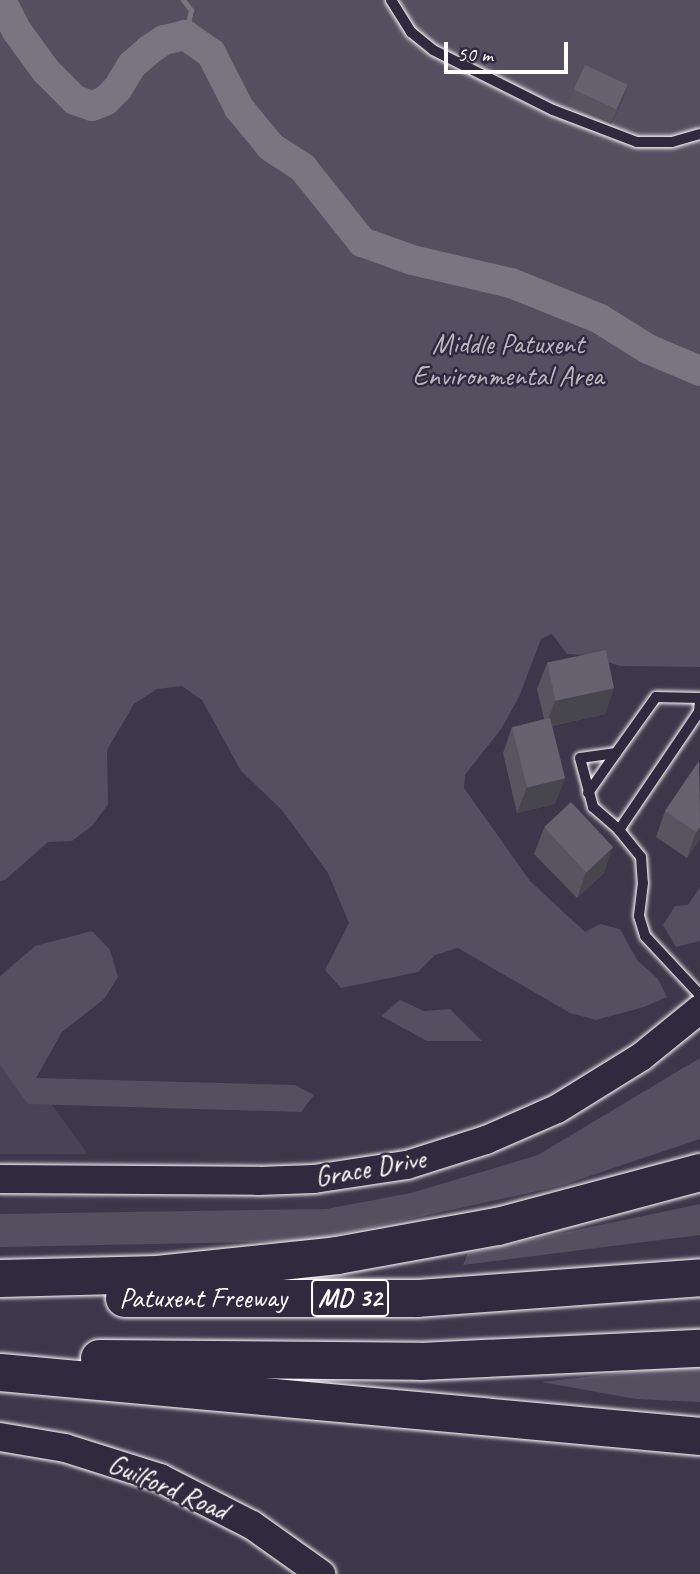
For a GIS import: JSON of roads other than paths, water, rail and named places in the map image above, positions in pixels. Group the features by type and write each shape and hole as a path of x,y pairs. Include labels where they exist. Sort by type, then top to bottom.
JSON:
{"highway":[{"path":"0,1278 157,1274 337,1255 497,1226 700,1172"},
{"name":"Patuxent Freeway","path":"0,1298 417,1298 700,1278"},
{"name":"MD 32","path":"0,1357 420,1361 700,1348"},
{"path":"0,1372 700,1436"}],"street":[{"name":"Grace Drive","path":"0,1179 258,1181 314,1179 407,1165 475,1144 557,1109 641,1057 700,1009"},
{"name":"Guilford Road","path":"0,1437 65,1448 160,1478 252,1525 321,1574"}],"lane":[{"path":"391,0 411,32 433,50 553,110 637,142 672,142 700,135"},
{"path":"588,793 656,697 700,699 699,712 619,830"},
{"path":"616,753 580,758 588,793 596,811 619,830 641,857 643,883 639,916 645,936 700,995"}],"waterway":[{"path":"1,0 17,31 46,71 75,100 92,106 105,101 118,88 132,65 149,50 164,40 185,35 211,53 239,108 271,147 303,168 362,242 412,260 511,283 600,319 648,349 700,371"},
{"path":"183,0 191,10 185,35"}],"park label":[{"name":"Middle Patuxent Environmental Area","path":"508,360"}]}
